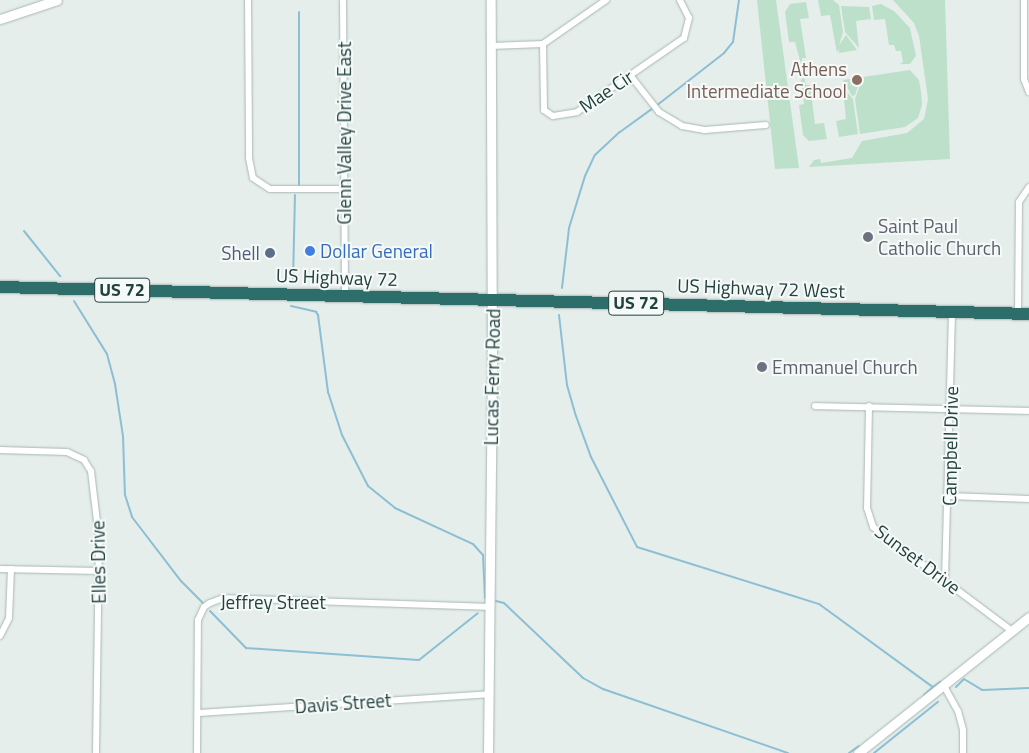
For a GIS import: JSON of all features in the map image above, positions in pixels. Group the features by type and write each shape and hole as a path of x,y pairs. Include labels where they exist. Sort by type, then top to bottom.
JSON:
{"highway":[{"name":"US Highway 72","path":"0,286 492,299"},
{"name":"US Highway 72 West","path":"492,299 1024,314"}],"street":[{"path":"0,18 57,0"},
{"path":"248,0 249,158 253,178 270,189 345,189"},
{"name":"Glenn Valley Drive East","path":"343,0 345,296"},
{"name":"Lucas Ferry Road","path":"488,753 492,299 491,0"},
{"path":"491,46 543,44 606,0"},
{"name":"Mae Cir","path":"543,44 544,110 548,114 577,112 684,38 689,18 680,0"},
{"path":"1024,0 1024,72 1029,92"},
{"path":"630,75 655,107 672,122 692,129 766,125"},
{"path":"1024,314 1019,202 1029,187"},
{"name":"Campbell Drive","path":"945,580 949,496 952,312"},
{"path":"814,406 950,407 1029,410"},
{"name":"Sunset Drive","path":"869,406 867,508 870,521 888,540 1012,631"},
{"name":"Elles Drive","path":"0,450 67,452 84,460 91,471 96,505 99,571 96,753"},
{"path":"949,496 1029,499"},
{"path":"0,568 99,571"},
{"path":"0,636 9,618 11,569"},
{"name":"Jeffrey Street","path":"197,753 198,620 204,607 210,603 223,598 490,606"},
{"path":"858,753 1029,617"},
{"path":"944,686 958,711 963,730 963,753"},
{"name":"Davis Street","path":"198,713 489,694"}],"green space":[{"path":"757,0 776,0 799,168 775,169"},
{"path":"818,0 833,0 839,5 843,32 837,53 830,15 821,16"},
{"path":"893,0 945,0 950,159 809,167 814,160 820,159 821,163 852,158 862,141 907,133 924,119 928,99 919,36 914,23"},
{"path":"806,2 809,18 800,19 806,58 802,58 802,68 795,42 789,42 785,12 790,4"},
{"path":"881,4 894,11 910,28 916,56 910,64 900,64 903,62 901,51 896,51 894,45 889,45 885,19 874,20 872,6"},
{"path":"841,6 869,7 871,19 856,21 859,48 845,32"},
{"path":"846,35 857,50 839,53 838,47"},
{"path":"910,70 919,80 921,92 922,105 918,118 905,127 860,134 855,99 863,77"},
{"path":"804,77 806,85 810,85 815,124 824,123 827,139 809,141 803,135 799,105 804,104 801,80"},
{"path":"861,77 855,95 852,96 843,80"},
{"path":"842,80 843,87 853,99 858,134 839,137 836,121 846,119"}],"waterway":[{"path":"656,106 724,53 733,42 739,0"},
{"path":"299,12 299,185"},
{"path":"562,288 569,228 585,176 595,155 620,132 652,109"},
{"path":"293,282 295,195"},
{"path":"24,231 60,276"},
{"path":"74,301 107,354 115,384 123,436 125,495 132,517 181,581 203,603"},
{"path":"291,306 316,312 318,315 328,392 342,435 368,486 395,508 473,544 483,555 485,598"},
{"path":"559,315 567,385 576,416 591,457 637,547 819,604 933,687 940,682"},
{"path":"496,601 504,603 583,678 603,689 788,753"},
{"path":"210,611 246,648 419,660 478,613"},
{"path":"956,687 964,679 982,690 1029,688"},
{"path":"924,695 933,687"},
{"path":"874,753 938,702"},
{"path":"849,753 859,746"}],"place":[{"name":"Athens Intermediate School","path":"857,80"},
{"name":"Saint Paul Catholic Church","path":"868,237"},
{"name":"Dollar General","path":"310,251"},
{"name":"Shell","path":"270,253"},
{"name":"Emmanuel Church","path":"762,367"}]}
